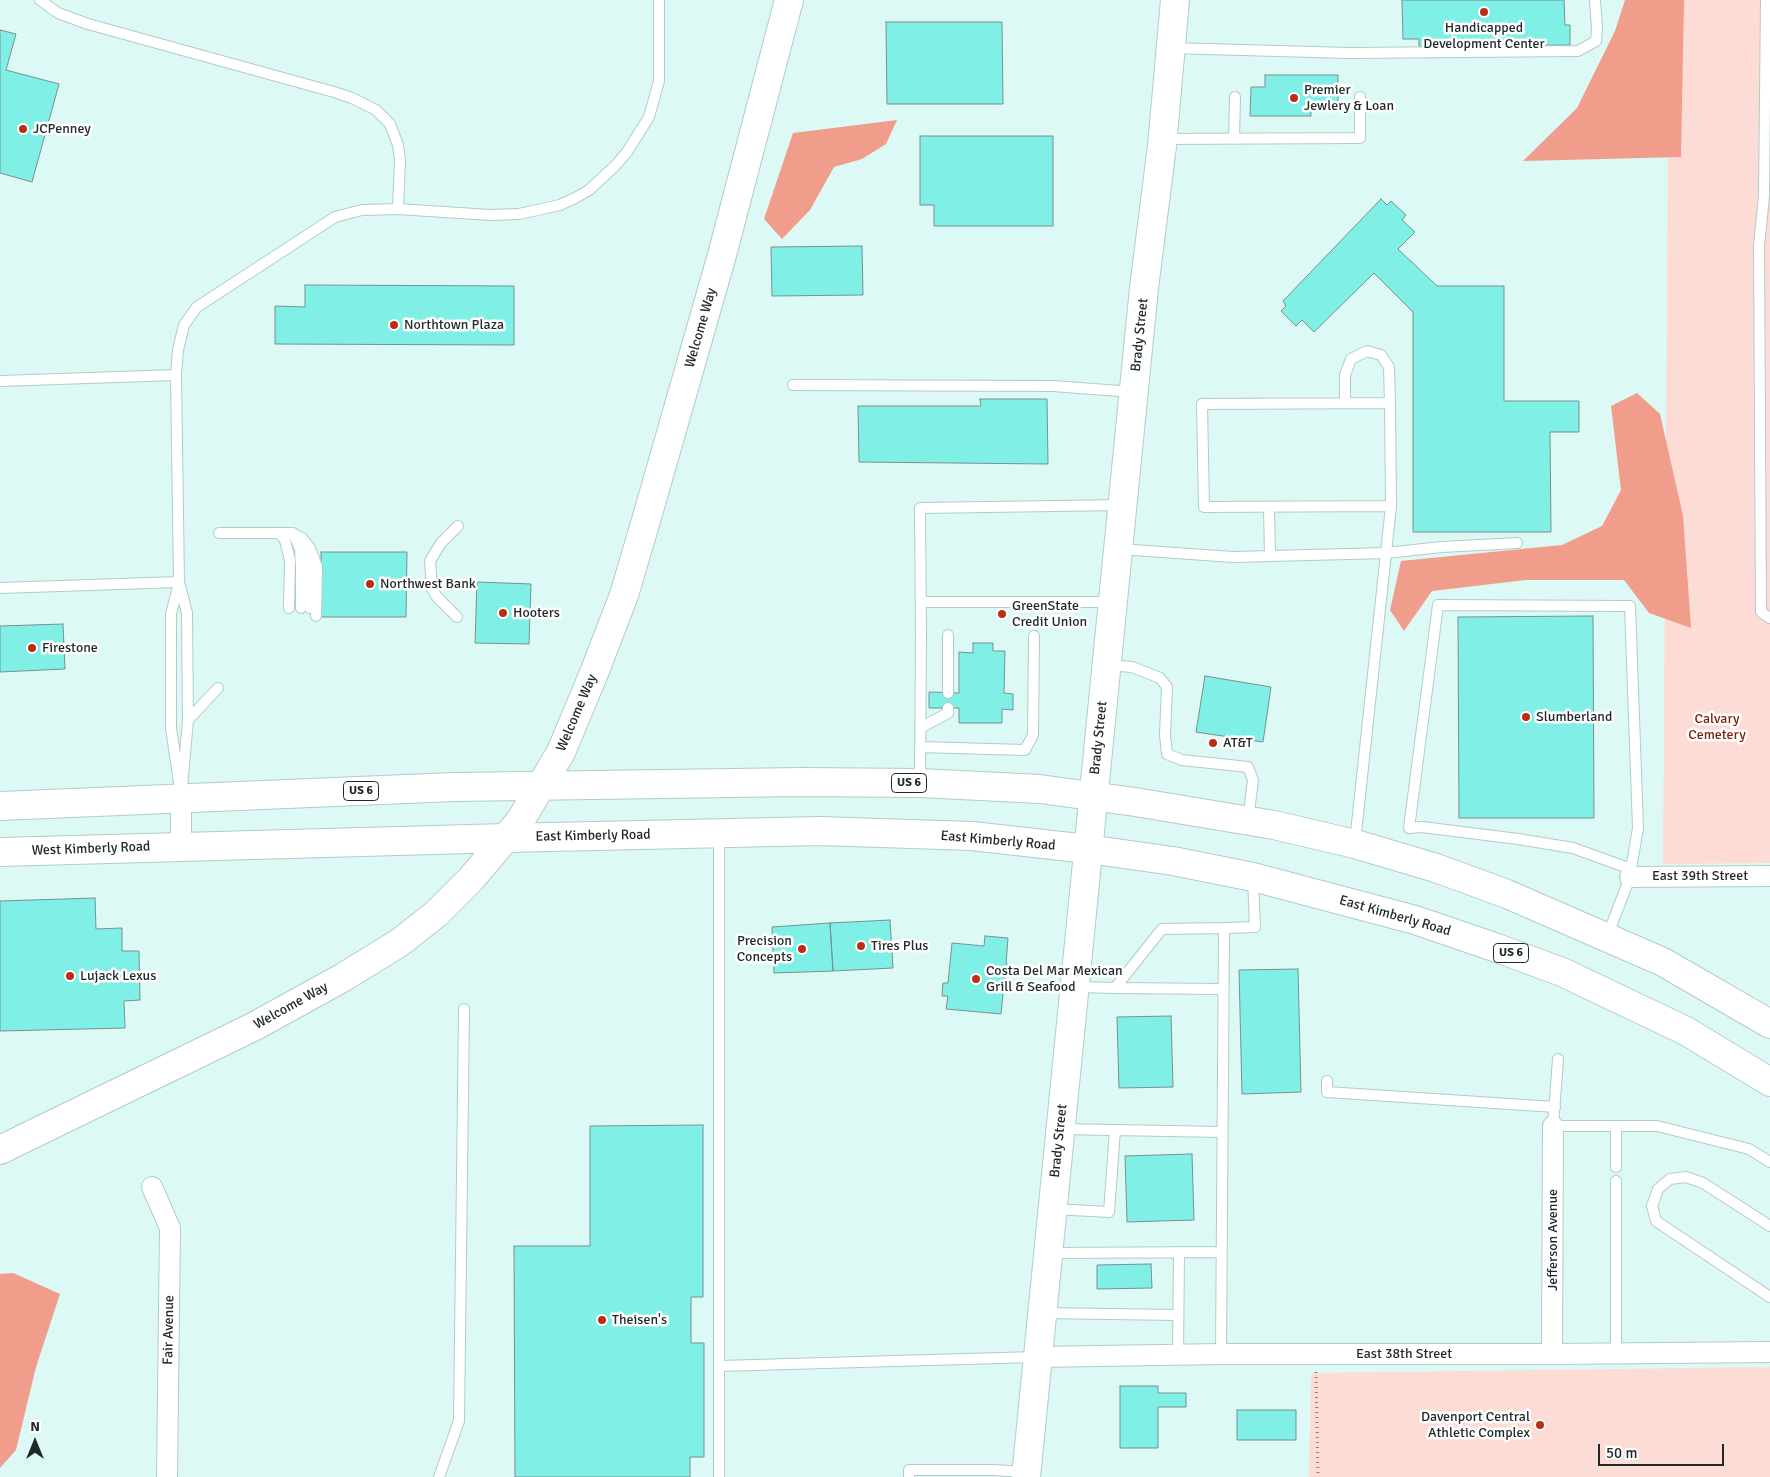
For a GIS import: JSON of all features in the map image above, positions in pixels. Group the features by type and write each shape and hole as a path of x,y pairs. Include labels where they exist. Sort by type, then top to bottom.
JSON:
{"main road":[{"name":"Welcome Way","path":"0,1150 255,1026 342,978 399,943 436,914 471,879 520,821 565,744 594,674 626,586 722,255 789,0"},
{"name":"Brady Street","path":"1026,1475 1144,288 1162,139 1175,0"},
{"name":"US 6","path":"0,806 454,787 801,782 920,783 1040,789 1248,821 1355,844 1436,868 1507,894 1663,962 1770,1024"},
{"name":"East Kimberly Road","path":"181,846 819,831 972,836 1173,861 1253,877 1415,920 1562,972 1686,1031 1770,1082"},
{"name":"West Kimberly Road","path":"0,852 181,846"}],"street":[{"path":"181,798 181,846"},
{"name":"East 39th Street","path":"1631,873 1770,876"},
{"name":"Jefferson Avenue","path":"1552,1354 1554,1116"},
{"name":"Fair Avenue","path":"152,1187 170,1228 167,1477"},
{"name":"East 38th Street","path":"1037,1357 1221,1354 1770,1352"}],"lane":[{"path":"40,0 58,13 88,24 334,92 352,98 376,110 390,124 398,144 400,160 398,209"},
{"path":"181,798 188,720 187,614 180,582 176,375 178,350 184,325 197,307 336,217 362,210 398,209 490,215 519,214 560,204 589,190 616,166 649,116 659,81 659,0"},
{"path":"1171,48 1349,54 1578,51 1596,41 1595,0"},
{"path":"1766,0 1764,196 1759,246 1760,612 1770,618"},
{"path":"1234,140 1235,97"},
{"path":"1162,139 1360,138 1360,97"},
{"path":"1759,246 1770,246"},
{"path":"1344,403 1345,375 1352,359 1367,351 1381,355 1389,367 1391,506 1355,844"},
{"path":"0,381 176,375"},
{"path":"793,385 1053,386 1134,392"},
{"path":"1390,403 1202,404 1204,507 1391,506"},
{"path":"920,783 920,508 1123,505"},
{"path":"1269,507 1270,556"},
{"path":"457,617 437,597 432,589 430,560 441,543 458,526"},
{"path":"220,533 293,533 302,538 310,548 309,611 300,549 293,533"},
{"path":"279,533 285,540 290,560 288,608"},
{"path":"1118,549 1232,557 1386,553 1442,547 1517,543"},
{"path":"0,588 180,582"},
{"path":"180,582 172,614 171,728 181,798"},
{"path":"921,602 1113,602"},
{"path":"1607,938 1631,873 1638,828 1630,606 1438,604 1409,828 1422,827 1573,848 1631,873"},
{"path":"948,635 948,692"},
{"path":"920,747 1025,750 1032,735 1034,636"},
{"path":"1107,665 1132,667 1160,678 1167,687 1164,735 1168,754 1182,760 1248,766 1253,780 1248,821"},
{"path":"188,720 218,688"},
{"path":"920,728 948,713 948,708"},
{"path":"719,833 719,1477"},
{"path":"1115,988 1162,929 1255,928 1253,877"},
{"path":"1221,1354 1224,928"},
{"path":"1074,987 1223,988"},
{"path":"439,1477 459,1421 464,1009"},
{"path":"1554,1116 1558,1059"},
{"path":"1327,1081 1327,1092 1554,1116 1616,1126 1657,1126 1749,1149 1770,1162"},
{"path":"1616,1126 1616,1167"},
{"path":"1060,1129 1222,1132"},
{"path":"1052,1209 1109,1212 1116,1130"},
{"path":"1770,1226 1703,1183 1686,1177 1670,1179 1658,1189 1652,1206 1656,1221 1770,1297"},
{"path":"1616,1181 1616,1353"},
{"path":"1048,1253 1221,1252"},
{"path":"1178,1355 1179,1253"},
{"path":"1042,1313 1178,1314"},
{"path":"719,1366 1037,1357"},
{"path":"908,1477 908,1470 993,1470 1026,1475"}],"path":[{"path":"1315,1354 1318,1477"}],"green space":[{"name":"Calvary Cemetery","path":"1669,0 1770,0 1770,863 1663,864"},
{"name":"Davenport Central Athletic Complex","path":"1770,1367 1770,1477 1309,1477 1311,1373"}],"shaded area":[{"path":"1625,0 1684,0 1681,157 1523,161 1577,108 1615,31"},
{"path":"897,120 886,144 862,159 834,167 810,210 782,239 764,219 793,133"},
{"path":"1637,393 1660,414 1683,516 1691,628 1649,613 1624,580 1526,580 1432,591 1404,631 1390,610 1401,561 1562,545 1602,526 1621,490 1611,406"},
{"path":"13,1273 60,1294 36,1367 16,1450 0,1468 0,1274"}],"building":[{"name":"Handicapped Development Center","path":"1402,0 1564,0 1565,25 1570,25 1570,45 1419,47 1419,39 1403,39"},
{"path":"886,22 1002,22 1003,104 887,104"},
{"name":"JCPenney","path":"0,30 16,34 6,70 59,84 32,182 0,173"},
{"name":"Premier Jewlery & Loan","path":"1265,75 1338,75 1338,109 1311,109 1311,116 1250,116 1251,87 1265,87"},
{"path":"920,136 1053,136 1053,226 934,226 934,205 920,205"},
{"path":"1381,199 1387,205 1391,201 1406,215 1402,220 1415,232 1398,249 1437,286 1504,286 1504,401 1579,401 1579,432 1550,432 1551,532 1413,532 1413,312 1374,273 1314,332 1302,320 1296,326 1281,311 1286,306 1283,301"},
{"path":"862,246 863,295 772,296 771,247"},
{"name":"Northtown Plaza","path":"305,285 514,286 514,345 275,344 275,306 305,307"},
{"path":"980,399 1047,399 1048,464 859,462 858,406 981,406"},
{"path":"321,552 407,552 406,617 321,617"},
{"name":"Hooters","path":"477,582 531,584 529,644 475,643"},
{"name":"Slumberland","path":"1593,616 1594,818 1459,818 1458,617"},
{"name":"Firestone","path":"63,624 65,669 0,672 0,626"},
{"path":"973,643 993,643 993,651 1005,651 1004,693 1013,694 1013,710 1002,709 1002,723 959,723 959,708 929,708 929,692 959,693 959,652 973,653"},
{"path":"1205,676 1271,687 1263,742 1196,732"},
{"name":"Lujack Lexus","path":"95,898 96,929 122,928 122,951 139,951 140,1000 124,1001 125,1028 0,1031 0,901"},
{"name":"Tires Plus","path":"890,920 893,968 833,971 830,923"},
{"name":"Precision Concepts","path":"830,923 833,971 774,973 772,927"},
{"name":"Costa Del Mar Mexican Grill & Seafood","path":"985,936 1008,938 1006,964 1010,965 1009,975 1005,974 1001,1014 946,1009 948,996 942,996 943,983 948,983 952,943 984,946"},
{"path":"1298,969 1301,1092 1242,1094 1239,970"},
{"path":"1171,1016 1173,1087 1119,1088 1117,1017"},
{"name":"Theisen's","path":"703,1125 703,1297 691,1297 691,1343 704,1343 704,1457 690,1457 690,1477 515,1477 514,1246 590,1246 590,1126"},
{"path":"1192,1154 1194,1220 1127,1222 1125,1156"},
{"path":"1151,1264 1152,1288 1097,1289 1097,1265"},
{"path":"1120,1386 1158,1386 1158,1393 1186,1393 1186,1407 1158,1407 1158,1448 1120,1448"},
{"path":"1237,1410 1296,1410 1296,1440 1237,1440"}],"place":[{"name":"Handicapped Development Center","path":"1484,12"},
{"name":"Premier Jewlery & Loan","path":"1294,98"},
{"name":"JCPenney","path":"23,129"},
{"name":"Northtown Plaza","path":"394,325"},
{"name":"Northwest Bank","path":"370,584"},
{"name":"Hooters","path":"503,613"},
{"name":"GreenState Credit Union","path":"1002,614"},
{"name":"Firestone","path":"32,648"},
{"name":"Slumberland","path":"1526,717"},
{"name":"AT&T","path":"1213,743"},
{"name":"Tires Plus","path":"861,946"},
{"name":"Precision Concepts","path":"802,949"},
{"name":"Lujack Lexus","path":"70,976"},
{"name":"Costa Del Mar Mexican Grill & Seafood","path":"976,979"},
{"name":"Theisen's","path":"602,1320"},
{"name":"Davenport Central Athletic Complex","path":"1540,1425"}]}
